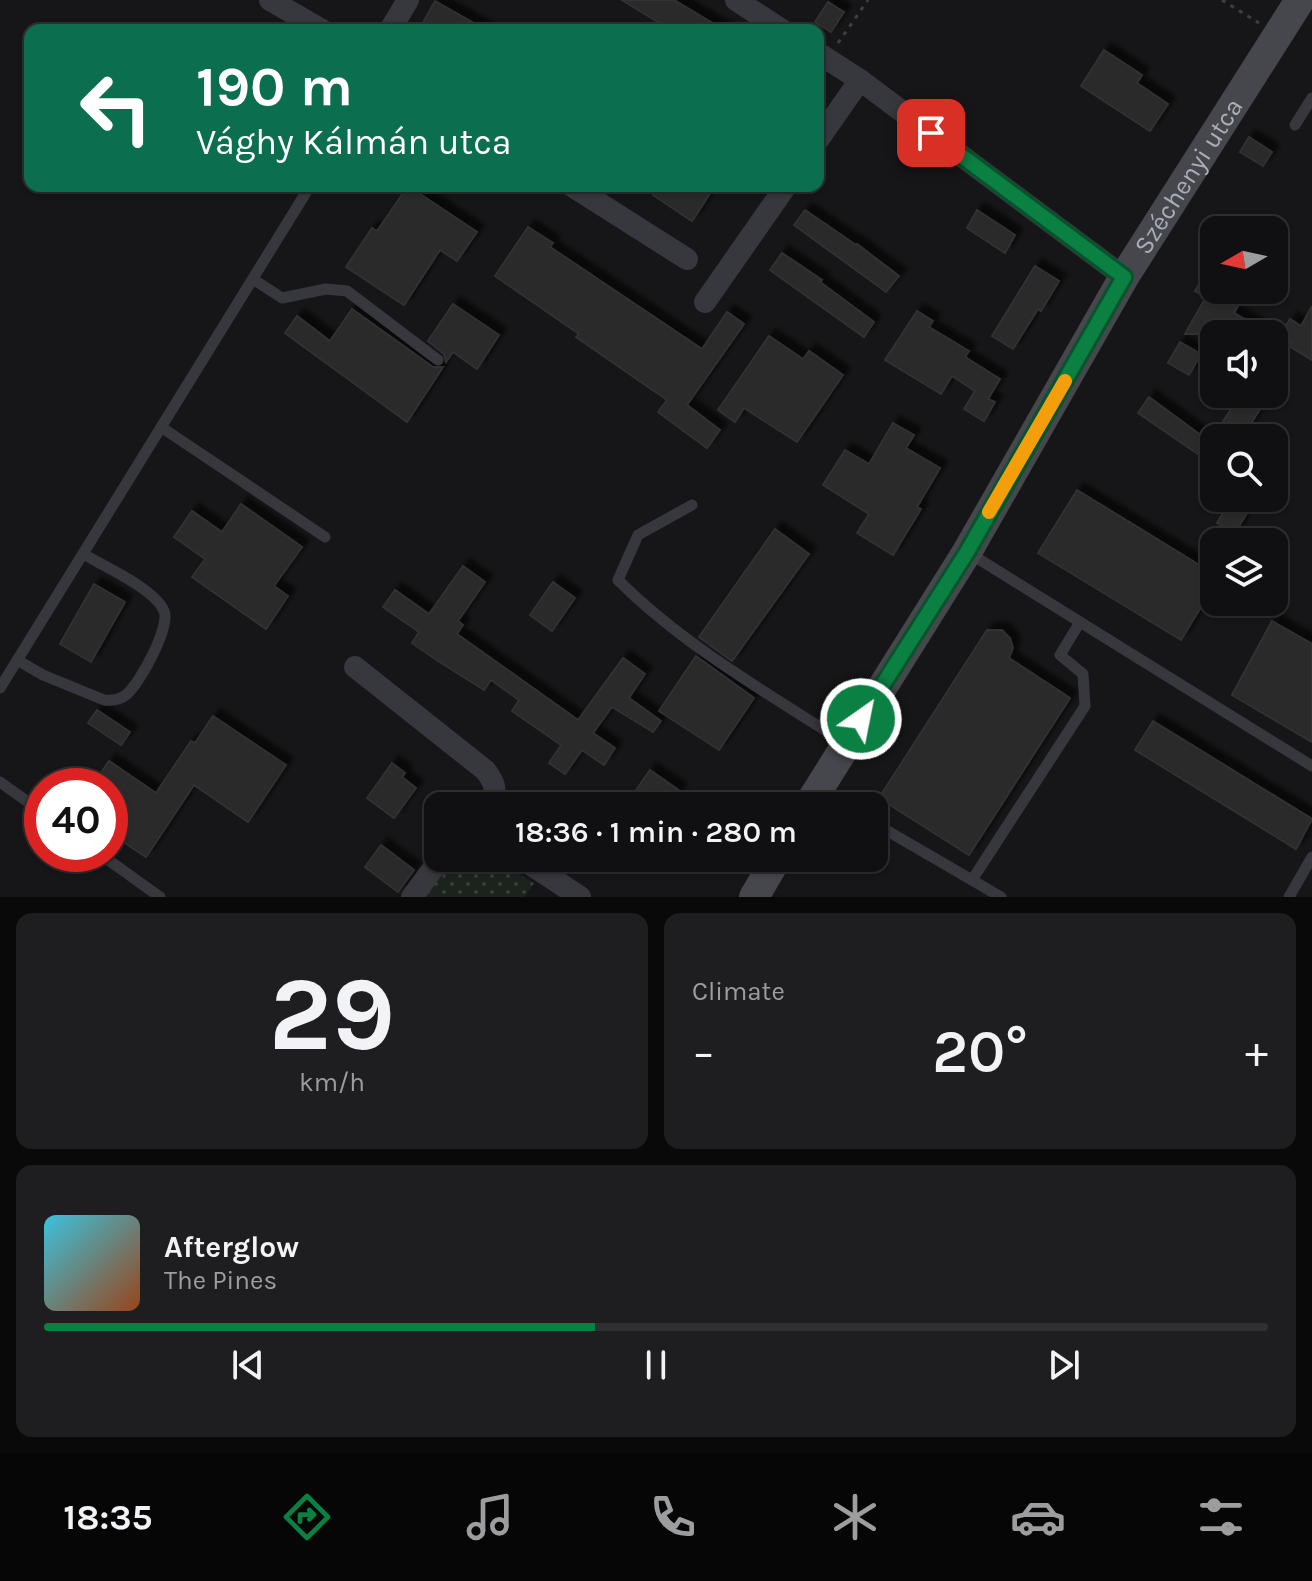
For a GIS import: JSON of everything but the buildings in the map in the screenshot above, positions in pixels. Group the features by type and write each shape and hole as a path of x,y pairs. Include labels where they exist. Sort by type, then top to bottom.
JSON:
{"street":[{"path":"270,0 312,24"},
{"path":"394,24 408,0"},
{"path":"736,0 773,24"},
{"name":"Széchenyi utca","path":"817,792 967,552 1124,277 1300,0"},
{"path":"824,57 860,80 1124,277"},
{"path":"824,131 860,80"},
{"path":"581,192 687,259"},
{"path":"705,302 782,192"},
{"path":"355,667 485,770 495,783 496,792"},
{"path":"412,897 431,872"},
{"path":"542,872 580,897"},
{"path":"754,897 769,872"}],"lane":[{"path":"1295,125 1312,98"},
{"path":"0,688 306,192"},
{"path":"253,279 282,298 326,289 347,291 438,360"},
{"path":"161,427 325,537"},
{"path":"692,505 638,535 618,580 645,607 773,698 846,743"},
{"path":"967,552 1312,766"},
{"path":"17,660 43,675 104,700 115,701 125,696 137,683 164,629 166,613 156,598 83,554"},
{"path":"972,880 1085,706 1083,674 1060,655 1080,622"},
{"path":"0,782 24,799"},
{"path":"888,831 1001,897"},
{"path":"1289,897 1312,857"},
{"path":"125,872 160,897"}],"path":[{"path":"824,54 868,0"},
{"path":"1222,0 1244,14"}],"shaded area":[{"path":"430,872 515,872 534,883 525,897 412,897"}],"slow traffic":[{"path":"989,512 1065,381"}],"route":[{"path":"861,719 967,552 1124,277 931,133"}]}
